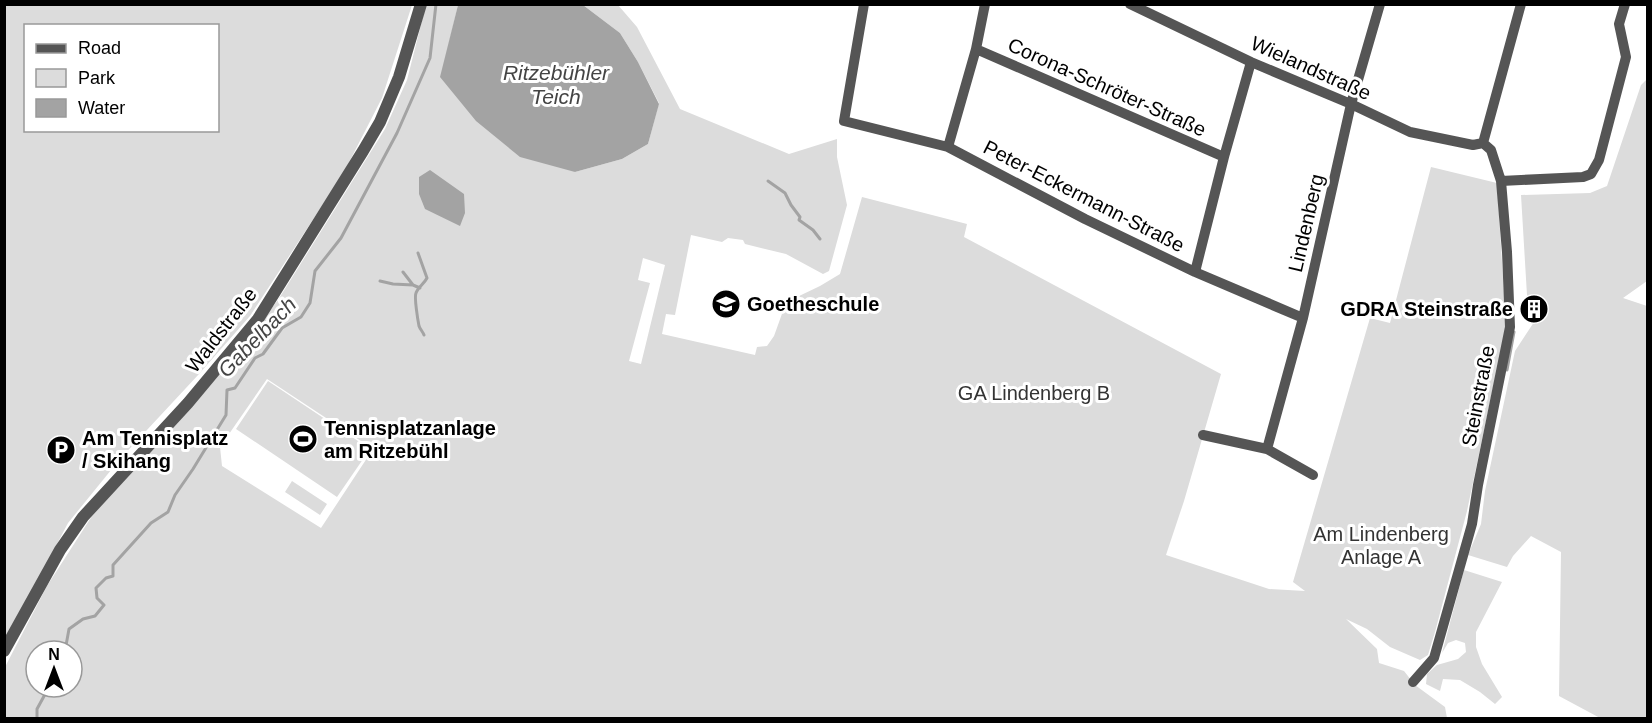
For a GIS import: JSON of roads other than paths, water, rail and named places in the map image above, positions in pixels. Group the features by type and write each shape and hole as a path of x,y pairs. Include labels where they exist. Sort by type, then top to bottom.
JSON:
{"street":[{"name":"Waldstraße","path":"4,651 60,550 83,517 188,403 258,319 380,122 399,77 421,4"},
{"name":"Peter-Eckermann-Straße","path":"864,4 844,121 948,147 1085,219 1195,272 1303,318"},
{"path":"948,147 976,49 985,4"},
{"name":"Wielandstraße","path":"1130,4 1251,62 1352,104 1410,132 1473,145 1484,143"},
{"name":"Lindenberg","path":"1267,449 1303,318 1352,104 1380,4"},
{"path":"1484,143 1521,4"},
{"path":"1501,181 1583,177 1591,174 1599,160 1626,57 1619,24 1625,4"},
{"name":"Corona-Schröter-Straße","path":"976,49 1224,157"},
{"name":"Corona-Schröter-Straße","path":"1195,272 1251,62"},
{"name":"Steinstraße","path":"1413,682 1434,658 1472,524 1510,327 1501,181 1491,150 1484,143"},
{"path":"1203,435 1267,449 1313,475"}],"water":[{"name":"Ritzebühler Teich","path":"458,5 583,5 620,33 638,62 659,104 648,144 622,159 575,172 520,157 476,121 440,77"},
{"path":"430,170 464,194 465,213 460,226 425,209 419,194 419,177"}],"waterway":[{"name":"Gabelbach","path":"67,639 69,629 83,619 95,616 104,605 97,598 96,588 106,578 113,576 113,565 151,523 168,512 175,495 226,415 227,390 235,388 255,358 263,354 282,328 301,317 310,303 315,271 341,238 397,133 430,58 436,4"},
{"path":"768,181 785,193 800,217 799,220 813,230 820,239"},
{"path":"418,253 427,278 416,295 419,326 424,335"},
{"path":"403,272 413,285"},
{"path":"380,281 420,288"},
{"path":"1507,370 1514,332"},
{"name":"Gabelbach","path":"37,718 37,709 42,699"}],"place":[{"name":"Goetheschule","path":"726,304"},
{"name":"GDRA Steinstraße","path":"1534,309"},
{"name":"Tennisplatzanlage am Ritzebühl","path":"303,439"},
{"name":"Am Tennisplatz / Skihang","path":"61,450"}],"park label":[{"name":"GA Lindenberg B","path":"1034,393"},
{"name":"Am Lindenberg Anlage A","path":"1381,546"}]}
